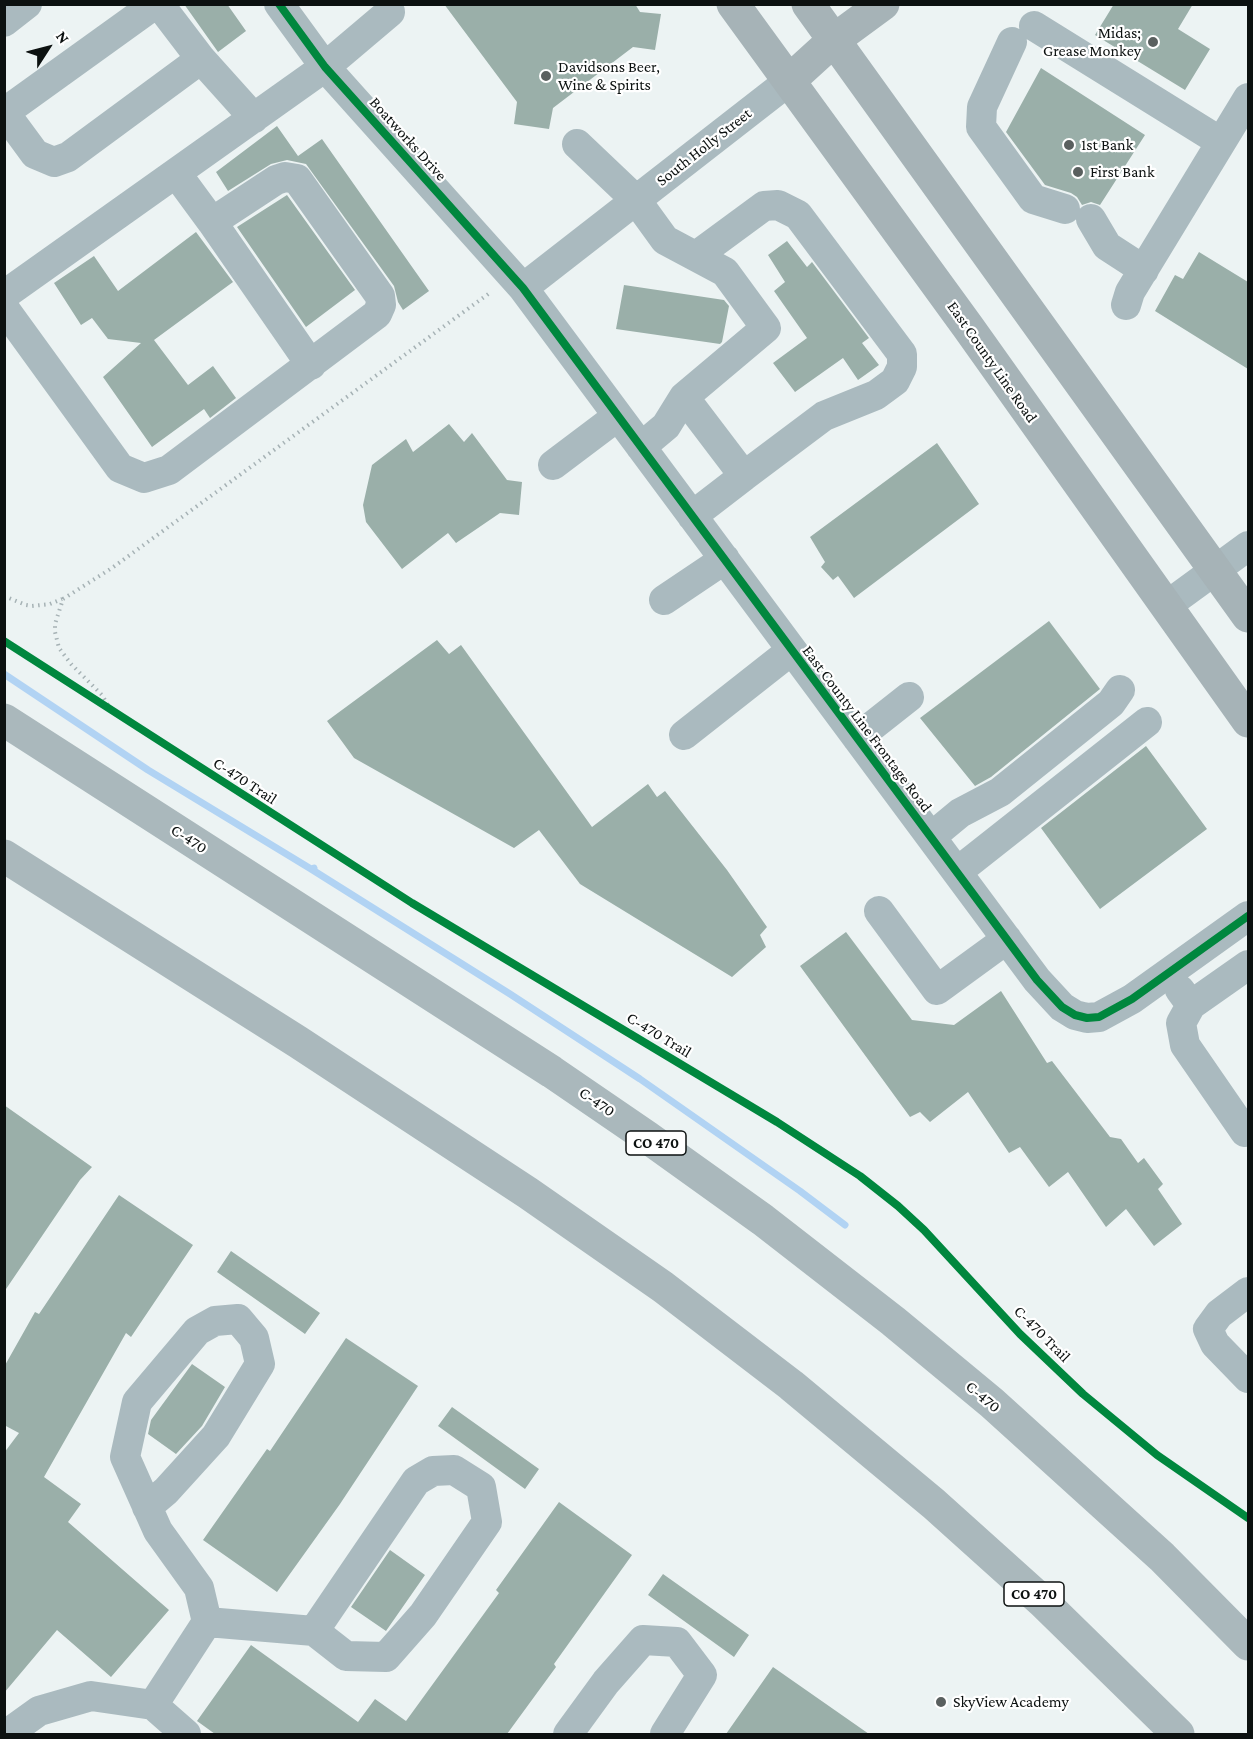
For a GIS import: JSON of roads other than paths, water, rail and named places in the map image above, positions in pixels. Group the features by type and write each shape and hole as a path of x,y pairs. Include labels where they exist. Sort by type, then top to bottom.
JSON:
{"highway":[{"name":"C-470","path":"4,720 552,1072 754,1214 893,1321 1000,1410 1162,1557 1248,1644"},
{"name":"CO 470","path":"4,856 290,1037 528,1193 672,1294 813,1402 934,1504 1043,1602 1178,1734"}],"main road":[{"name":"East County Line Road","path":"733,4 968,327 1248,721"},
{"path":"808,4 1248,616"},
{"name":"South Holly Street","path":"789,81 834,40 883,4"}],"street":[{"path":"4,22 27,4"},
{"path":"201,59 68,157 54,162 35,154 5,112 157,4 201,59 254,118"},
{"name":"Boatworks Drive","path":"279,4 325,67 523,288"},
{"path":"4,295 325,67 390,12"},
{"path":"1144,270 1107,246 1078,214 1033,199 981,127 982,107 1023,34 1221,142"},
{"name":"South Holly Street","path":"523,288 789,81"},
{"path":"1126,305 1130,292 1248,98"},
{"path":"577,144 636,200 665,240 725,272 766,328 684,397 666,426 641,447"},
{"path":"176,173 311,365"},
{"path":"4,308 120,468 144,478 169,470 377,314 381,305 380,296 297,179 285,177 276,180 212,222"},
{"path":"692,516 824,416 876,395 895,381 902,367 902,354 798,215 778,205 764,206 696,256"},
{"name":"East County Line Frontage Road","path":"523,288 1037,980 1062,1007 1075,1015 1088,1018 1099,1017 1132,999 1248,916"},
{"path":"684,397 744,476"},
{"path":"552,465 618,416"},
{"path":"1166,606 1248,546"},
{"path":"664,600 725,560"},
{"path":"684,735 792,650"},
{"path":"931,837 960,813 999,792 1111,703 1120,690"},
{"path":"857,738 909,698"},
{"path":"957,872 1147,722"},
{"path":"879,910 937,990 1007,939"},
{"path":"1245,1132 1185,1045 1181,1023 1191,1005 1248,965"},
{"path":"1168,974 1191,1005"},
{"path":"1248,1292 1219,1314 1208,1329 1215,1344 1248,1378"},
{"path":"147,1507 166,1491 216,1436 260,1364 254,1338 238,1319 215,1321 197,1331 137,1402 125,1457 147,1507 158,1531 199,1588 207,1622 153,1705"},
{"path":"207,1622 314,1631 346,1656 386,1657 423,1615 487,1522 482,1488 454,1470 433,1471 416,1481 314,1631"},
{"path":"568,1734 606,1682 643,1641 677,1642 702,1675 665,1734"},
{"path":"7,1734 39,1711 91,1696 153,1705 186,1734"}],"waterway":[{"path":"4,674 148,770 311,869 314,868"},
{"path":"311,869 640,1079 845,1225"}],"place":[{"name":"Midas; Grease Monkey","path":"1153,42"},
{"name":"Davidsons Beer, Wine & Spirits","path":"546,76"},
{"name":"1st Bank","path":"1069,145"},
{"name":"First Bank","path":"1078,172"},
{"name":"SkyView Academy","path":"941,1702"}]}
